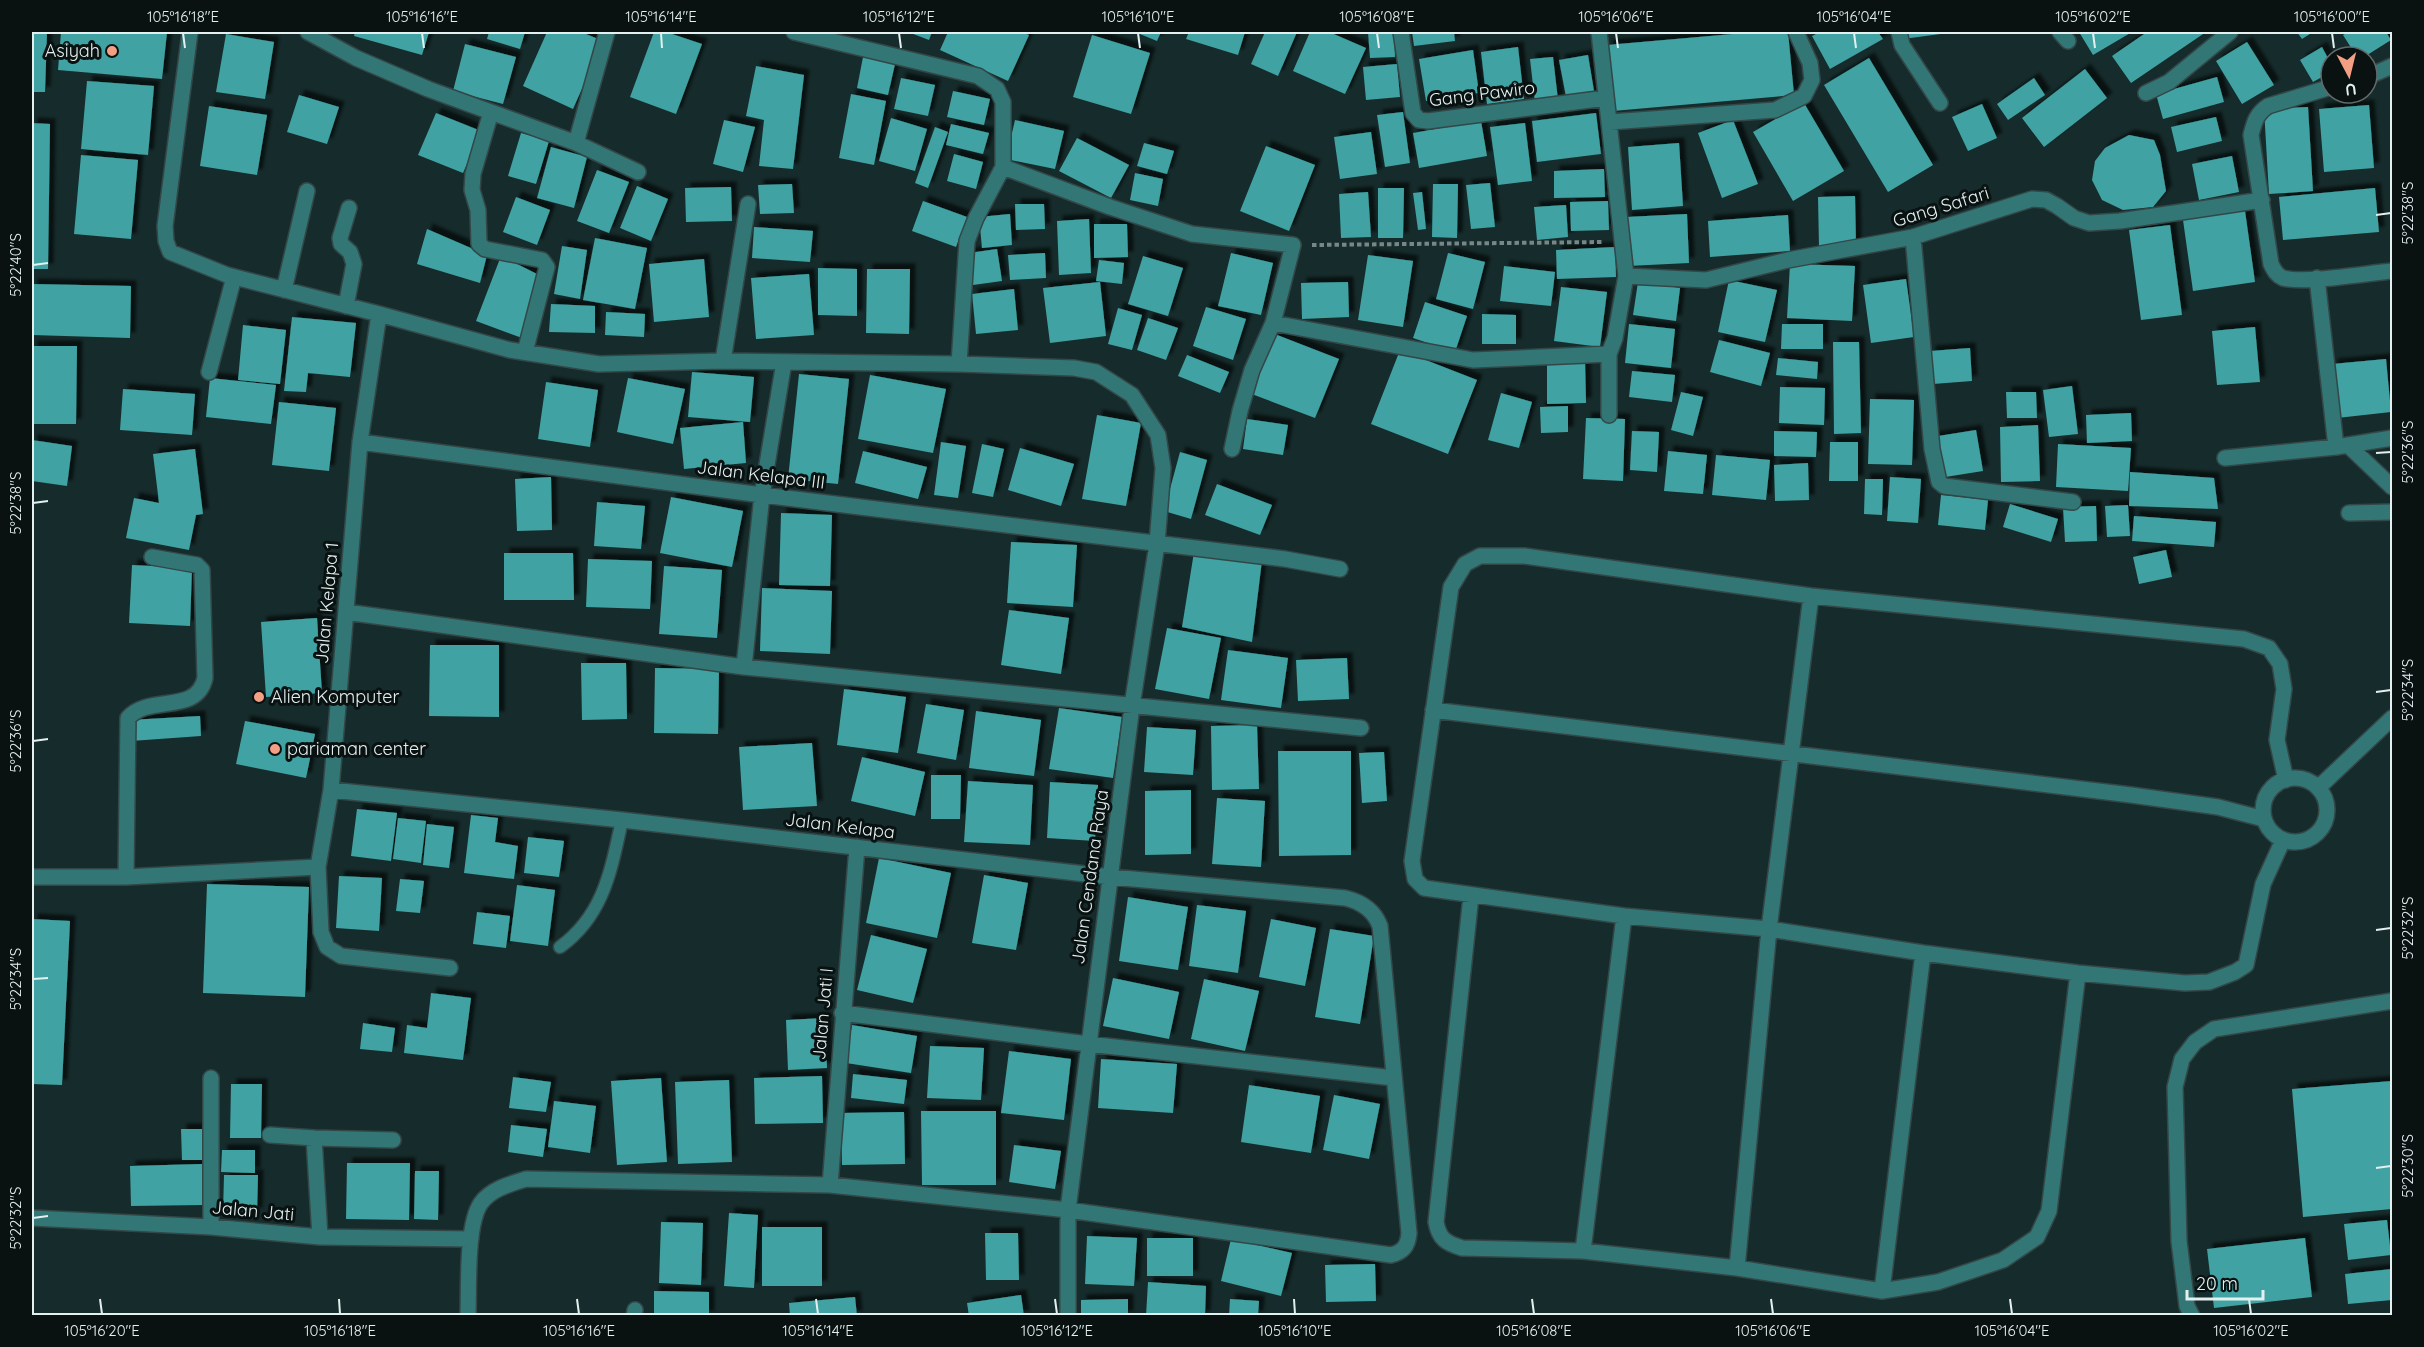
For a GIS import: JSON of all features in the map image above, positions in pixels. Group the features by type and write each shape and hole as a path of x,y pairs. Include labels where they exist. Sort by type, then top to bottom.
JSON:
{"street":[{"path":"190,32 165,226 166,241 170,252 234,277 525,352 599,364 723,361 959,364 968,241 976,218 1004,167 1003,102 997,89 978,76 794,32"},
{"path":"308,32 356,58 490,112 576,142 638,172"},
{"path":"576,142 607,32"},
{"name":"Gang Pawiro","path":"1401,32 1413,113 1419,120 1428,121 1606,98"},
{"path":"1599,32 1626,276 1615,338 1609,354 1609,415"},
{"path":"1610,122 1775,110 1804,96 1812,80 1810,63 1796,32"},
{"path":"1899,32 1902,45 1940,103"},
{"path":"2146,93 2169,82 2230,32"},
{"path":"2319,91 2268,106 2255,119 2251,135 2271,264 2276,274 2284,278 2317,278 2392,271"},
{"path":"490,112 472,182 478,210 479,244 484,249 542,260 547,267 525,352"},
{"path":"1004,167 1110,207 1192,234 1293,245 1273,323 1252,370 1232,449"},
{"path":"284,290 307,190"},
{"name":"Gang Safari","path":"1626,276 1706,280 1788,260 1913,237 2032,199 2046,200 2074,218 2089,223 2262,200"},
{"path":"723,361 748,204"},
{"path":"346,306 354,264 350,252 341,244 340,238 349,208"},
{"path":"1913,237 1932,449 1939,482 1944,486 2073,502"},
{"path":"209,372 234,277"},
{"path":"2317,278 2343,447 2392,487"},
{"name":"Jalan Kelapa 1","path":"380,314 360,442 331,790 318,867 321,932 327,947 341,956 450,968"},
{"path":"1273,323 1473,360 1609,354"},
{"path":"744,667 762,495 784,362"},
{"name":"Jalan Cendana Raya","path":"959,364 1074,368 1096,372 1132,395 1158,435 1163,468 1157,544 1132,706 1068,1210 1068,1316"},
{"path":"2225,458 2343,447 2392,438"},
{"name":"Jalan Kelapa III","path":"360,442 762,495 1285,558 1340,569"},
{"path":"2349,513 2392,512"},
{"path":"2283,840 2263,884 2246,965 2235,972 2209,981 2185,983 2078,973 1923,953 1769,929 1624,916 1471,896 1424,888 1415,879 1412,861 1451,587 1465,564 1480,556 1524,556 1811,596 2244,639 2270,648 2280,664 2284,689 2277,740 2286,780"},
{"path":"126,877 128,718 135,711 144,708 194,697 202,690 204,678 202,570 193,564 152,557"},
{"path":"1737,1268 1769,929 1811,596"},
{"path":"346,612 744,667 1361,728"},
{"path":"1433,710 2131,795 2218,807 2264,819"},
{"path":"2318,788 2392,718"},
{"path":"2303,779 2318,788 2325,798 2327,809 2325,820 2320,831 2306,841 2283,840 2269,829 2264,819 2263,807 2266,796 2273,787 2286,780 2303,779"},
{"name":"Jalan Kelapa","path":"331,790 622,820 1111,877 1345,898 1364,905 1376,916 1380,926 1394,1078"},
{"name":"Jalan Jati I","path":"830,1185 857,847"},
{"path":"32,877 126,877 318,867"},
{"path":"1471,896 1436,1222 1438,1233 1446,1243 1462,1248 1583,1251 1737,1268 1882,1291 1938,1282 2003,1260 2037,1237 2049,1211 2078,973"},
{"path":"1583,1251 1624,916"},
{"path":"1882,1291 1923,953"},
{"path":"2192,1316 2187,1306 2179,1241 2175,1087 2182,1059 2195,1041 2214,1029 2392,1001"},
{"path":"468,1316 474,1217 481,1202 497,1189 526,1179 830,1185 1068,1210 1391,1255 1401,1252 1408,1242 1394,1078 1088,1044 842,1013"},
{"path":"211,1078 211,1227"},
{"path":"270,1135 393,1140"},
{"path":"314,1138 320,1237"},
{"name":"Jalan Jati","path":"32,1218 211,1227 320,1237 471,1239"}],"lane":[{"path":"560,947 583,927 597,906 610,875 622,820"}],"path":[{"path":"1293,245 1623,242"}],"building":[{"path":"32,32 47,32 45,92 32,92"},
{"name":"Asiyah","path":"61,32 167,32 162,79 58,70"},
{"path":"355,32 429,32 422,55 354,36"},
{"path":"489,32 525,32 520,49 487,39"},
{"path":"547,32 581,32 603,41 573,109 523,86"},
{"path":"654,32 666,32 702,44 676,114 630,97"},
{"path":"908,32 932,32 929,40"},
{"path":"948,32 1021,32 1029,35 1008,81 940,50"},
{"path":"1135,32 1161,32 1157,41"},
{"path":"1189,32 1245,32 1238,55 1186,39"},
{"path":"1265,32 1297,32 1278,76 1251,64"},
{"path":"1310,32 1329,32 1366,48 1345,94 1293,71"},
{"path":"1368,32 1394,32 1395,57 1370,58"},
{"path":"1412,32 1454,32 1455,41 1414,46"},
{"path":"1756,32 1788,32 1794,95 1613,111 1607,45"},
{"path":"1820,32 1878,32 1883,39 1830,69 1812,36"},
{"path":"1902,32 1948,32 1948,33 1903,39"},
{"path":"2079,32 2132,32 2093,55"},
{"path":"2147,32 2206,32 2131,83 2112,56"},
{"path":"2297,32 2313,32 2302,39"},
{"path":"2348,32 2386,32 2391,40 2379,48 2379,45 2349,45 2343,35"},
{"path":"226,34 274,42 265,99 216,92"},
{"path":"1092,35 1150,53 1131,114 1073,97"},
{"path":"2247,42 2274,85 2242,104 2216,61"},
{"path":"465,44 516,57 503,104 453,91"},
{"path":"1518,47 1524,99 1487,104 1481,52"},
{"path":"2319,49 2319,79 2313,82 2300,60"},
{"path":"1473,50 1479,93 1426,101 1419,59"},
{"path":"1588,55 1595,97 1567,102 1559,60"},
{"path":"863,57 895,64 888,95 857,88"},
{"path":"1553,57 1558,100 1535,103 1530,59"},
{"path":"1869,58 1933,165 1888,192 1824,85"},
{"path":"1397,64 1400,97 1366,100 1363,67"},
{"path":"756,66 804,75 793,169 759,166 764,120 746,116"},
{"path":"2085,69 2107,98 2044,147 2022,118"},
{"path":"2217,77 2224,102 2163,119 2156,94"},
{"path":"901,78 935,85 928,116 894,109"},
{"path":"2034,78 2045,95 2008,120 1997,104"},
{"path":"87,81 154,86 148,155 81,149"},
{"path":"953,91 990,99 984,125 947,117"},
{"path":"851,94 886,101 874,165 839,158"},
{"path":"299,95 339,107 327,144 287,132"},
{"path":"1804,103 1844,171 1793,201 1753,132"},
{"path":"1982,104 1997,138 1968,151 1952,117"},
{"path":"2369,105 2374,168 2324,172 2319,109"},
{"path":"209,106 267,115 257,175 200,166"},
{"path":"2308,107 2313,191 2269,194 2264,109"},
{"path":"1403,112 1410,163 1385,167 1377,115"},
{"path":"436,113 481,131 463,173 418,155"},
{"path":"1596,113 1601,154 1537,162 1532,121"},
{"path":"2216,117 2222,141 2177,152 2171,127"},
{"path":"891,118 927,129 915,171 879,161"},
{"path":"724,120 755,127 743,172 713,164"},
{"path":"1015,120 1064,131 1055,169 1006,159"},
{"path":"1733,120 1758,184 1722,198 1698,133"},
{"path":"1481,121 1487,156 1419,168 1413,133"},
{"path":"32,123 50,124 48,269 32,269"},
{"path":"1525,123 1532,181 1498,185 1490,127"},
{"path":"951,124 989,133 983,154 946,145"},
{"path":"935,127 948,132 928,188 915,183"},
{"path":"1371,132 1377,174 1340,179 1334,137"},
{"path":"521,133 549,141 536,184 508,176"},
{"path":"2129,135 2154,140 2160,155 2166,191 2153,207 2123,210 2102,200 2092,180 2095,161 2105,148"},
{"path":"1077,138 1129,165 1111,198 1059,171"},
{"path":"1144,143 1174,151 1167,174 1137,166"},
{"path":"1679,143 1683,206 1632,210 1628,147"},
{"path":"1266,146 1315,165 1289,231 1240,211"},
{"path":"551,147 587,157 574,208 537,198"},
{"path":"954,154 983,162 976,189 947,181"},
{"path":"81,155 138,160 131,239 74,234"},
{"path":"2232,156 2239,192 2199,200 2192,164"},
{"path":"1604,169 1605,197 1554,198 1554,171"},
{"path":"597,170 629,182 609,233 577,221"},
{"path":"1135,173 1163,179 1158,206 1130,200"},
{"path":"1490,183 1495,227 1471,229 1466,185"},
{"path":"792,184 794,213 760,214 758,185"},
{"path":"1433,184 1458,184 1457,238 1432,237"},
{"path":"637,186 668,199 651,241 620,228"},
{"path":"731,187 732,221 686,222 685,188"},
{"path":"1378,188 1404,188 1403,238 1378,238"},
{"path":"2375,188 2379,232 2283,240 2279,197"},
{"path":"1368,192 1371,237 1341,238 1339,194"},
{"path":"1422,192 1426,229 1418,230 1413,193"},
{"path":"1855,196 1856,246 1819,247 1818,197"},
{"path":"516,197 550,210 537,245 503,232"},
{"path":"923,201 967,217 956,247 912,231"},
{"path":"1608,201 1609,230 1571,231 1570,202"},
{"path":"1015,204 1044,204 1045,229 1016,230"},
{"path":"1566,205 1568,237 1537,240 1534,207"},
{"path":"2245,211 2255,282 2193,291 2183,220"},
{"path":"1010,214 1012,245 982,248 979,217"},
{"path":"1687,214 1689,263 1628,266 1626,217"},
{"path":"1788,215 1790,251 1710,257 1708,221"},
{"path":"1089,219 1091,273 1059,275 1057,221"},
{"path":"1094,224 1127,224 1128,257 1094,258"},
{"path":"2170,225 2182,315 2141,320 2129,230"},
{"path":"754,227 813,231 810,262 752,258"},
{"path":"427,229 487,255 480,283 417,264"},
{"path":"595,238 647,248 635,309 583,300"},
{"path":"562,246 587,250 580,299 554,294"},
{"path":"1615,247 1616,277 1557,279 1556,250"},
{"path":"997,249 1002,281 973,285 969,253"},
{"path":"1045,253 1046,278 1010,280 1008,255"},
{"path":"1231,253 1273,263 1261,315 1218,306"},
{"path":"1448,253 1485,262 1473,309 1436,299"},
{"path":"1368,255 1413,261 1403,327 1358,320"},
{"path":"501,256 539,275 522,338 476,321"},
{"path":"1143,256 1183,268 1168,316 1128,304"},
{"path":"704,259 709,317 654,322 649,264"},
{"path":"1099,260 1124,263 1122,284 1096,281"},
{"path":"1790,264 1855,266 1852,321 1787,318"},
{"path":"1504,266 1555,272 1551,306 1500,301"},
{"path":"818,268 857,269 857,316 818,315"},
{"path":"867,269 910,269 909,334 866,333"},
{"path":"809,274 814,335 756,339 751,278"},
{"path":"1906,279 1914,337 1871,343 1863,285"},
{"path":"1729,280 1777,290 1765,342 1718,332"},
{"path":"1100,282 1106,336 1050,343 1043,288"},
{"path":"1348,282 1349,317 1302,319 1301,283"},
{"path":"1638,282 1680,288 1676,321 1633,315"},
{"path":"32,284 131,286 130,338 32,335"},
{"path":"1561,287 1607,292 1600,347 1554,341"},
{"path":"1014,289 1018,330 976,334 972,294"},
{"path":"1425,302 1467,316 1455,352 1413,338"},
{"path":"551,304 595,306 595,333 549,332"},
{"path":"1206,307 1246,319 1233,360 1193,346"},
{"path":"1118,308 1142,315 1132,350 1108,344"},
{"path":"606,312 645,314 644,337 605,335"},
{"path":"1482,314 1516,315 1516,344 1482,344"},
{"path":"292,317 356,323 350,377 308,373 306,392 284,391"},
{"path":"1148,318 1178,328 1166,360 1137,350"},
{"path":"1629,324 1675,329 1671,368 1625,363"},
{"path":"1782,324 1823,324 1823,349 1781,349"},
{"path":"243,325 286,330 280,384 238,380"},
{"path":"2255,327 2260,382 2217,385 2212,331"},
{"path":"1272,333 1339,359 1315,418 1249,393"},
{"path":"1719,340 1770,353 1761,386 1710,372"},
{"path":"1833,342 1859,342 1861,433 1834,434"},
{"path":"32,346 77,346 76,424 32,424"},
{"path":"1970,348 1972,381 1933,384 1930,351"},
{"path":"1400,350 1477,380 1448,454 1371,424"},
{"path":"1187,355 1229,372 1220,393 1178,376"},
{"path":"1778,358 1818,362 1817,379 1776,375"},
{"path":"2386,359 2391,412 2337,418 2332,364"},
{"path":"1585,360 1586,403 1547,404 1547,361"},
{"path":"1632,371 1675,375 1672,402 1629,397"},
{"path":"692,372 754,377 750,422 688,417"},
{"path":"799,374 849,379 838,484 788,479"},
{"path":"870,375 946,389 933,453 858,439"},
{"path":"210,378 276,385 271,424 206,417"},
{"path":"628,378 685,389 673,444 617,432"},
{"path":"546,382 598,390 590,447 538,439"},
{"path":"2072,386 2078,434 2049,437 2043,390"},
{"path":"1780,387 1825,388 1824,425 1779,423"},
{"path":"123,389 195,394 192,435 120,430"},
{"path":"1681,392 1703,397 1693,436 1671,430"},
{"path":"2006,392 2036,392 2037,418 2007,418"},
{"path":"1501,393 1532,402 1519,448 1488,440"},
{"path":"1870,399 1914,400 1912,465 1868,464"},
{"path":"279,402 336,408 329,471 272,465"},
{"path":"1568,406 1568,432 1541,433 1540,407"},
{"path":"2131,413 2132,441 2087,443 2086,415"},
{"path":"1097,415 1141,423 1126,506 1082,499"},
{"path":"1586,418 1625,419 1623,481 1583,479"},
{"path":"1247,419 1288,425 1283,455 1243,449"},
{"path":"743,422 746,463 684,469 680,428"},
{"path":"2038,425 2040,481 2001,482 2000,427"},
{"path":"1976,430 1983,471 1939,478 1932,437"},
{"path":"1632,431 1659,432 1657,472 1630,470"},
{"path":"1774,431 1817,432 1816,457 1774,456"},
{"path":"32,440 72,446 67,486 32,481"},
{"path":"941,442 966,446 958,498 934,495"},
{"path":"1830,442 1858,442 1858,481 1829,481"},
{"path":"982,444 1004,449 993,497 972,493"},
{"path":"2058,444 2131,448 2128,491 2056,487"},
{"path":"1020,448 1074,464 1061,506 1008,490"},
{"path":"195,449 203,514 196,515 189,550 126,538 134,498 159,503 153,454"},
{"path":"863,451 927,467 918,499 855,483"},
{"path":"1668,451 1707,455 1703,494 1664,491"},
{"path":"1180,452 1207,460 1191,519 1164,511"},
{"path":"1716,455 1770,460 1766,500 1712,495"},
{"path":"1808,463 1809,500 1775,501 1774,465"},
{"path":"2130,472 2214,478 2218,509 2129,506"},
{"path":"551,477 552,530 517,531 515,479"},
{"path":"1890,477 1921,479 1918,523 1887,521"},
{"path":"1865,479 1883,479 1882,515 1864,514"},
{"path":"1217,484 1272,505 1260,535 1205,515"},
{"path":"1941,495 1988,500 1985,530 1938,525"},
{"path":"671,497 743,511 732,567 660,553"},
{"path":"597,502 645,506 641,549 594,546"},
{"path":"2010,504 2058,519 2051,542 2003,527"},
{"path":"2128,505 2130,536 2107,537 2105,506"},
{"path":"2096,506 2097,541 2065,542 2063,507"},
{"path":"781,513 832,515 830,586 779,585"},
{"path":"2134,516 2216,522 2214,547 2132,541"},
{"path":"1011,542 1077,545 1073,607 1007,603"},
{"path":"2166,550 2172,577 2139,584 2133,557"},
{"path":"1194,552 1262,560 1252,642 1182,627"},
{"path":"504,553 573,553 574,600 504,600"},
{"path":"588,559 652,561 650,609 586,607"},
{"path":"132,565 192,568 190,626 129,623"},
{"path":"664,566 722,570 717,638 659,634"},
{"path":"762,588 832,591 830,654 760,651"},
{"path":"1009,610 1069,618 1061,674 1001,665"},
{"path":"317,618 322,693 266,697 261,622"},
{"path":"1167,628 1221,638 1209,699 1155,689"},
{"path":"430,645 499,645 499,717 429,716"},
{"path":"1228,650 1288,658 1281,708 1221,700"},
{"path":"1347,658 1349,699 1298,701 1296,660"},
{"path":"581,663 626,663 627,719 582,720"},
{"path":"655,668 719,669 718,734 654,733"},
{"path":"844,689 906,697 898,753 837,745"},
{"path":"926,704 964,710 956,760 917,753"},
{"path":"1059,708 1122,717 1113,778 1049,769"},
{"path":"976,711 1041,720 1034,776 969,768"},
{"path":"200,716 201,736 131,741 130,720"},
{"name":"pariaman center","path":"245,721 315,734 306,778 236,764"},
{"path":"1257,725 1259,789 1212,790 1211,726"},
{"path":"1147,727 1196,730 1193,775 1144,772"},
{"path":"812,743 817,806 743,810 739,747"},
{"path":"1278,751 1351,751 1351,855 1279,856"},
{"path":"1384,752 1387,801 1362,803 1359,753"},
{"path":"862,757 925,772 915,816 851,801"},
{"path":"931,775 961,775 960,819 931,819"},
{"path":"968,781 1033,785 1030,845 964,842"},
{"path":"1050,782 1098,785 1095,841 1047,838"},
{"path":"1191,790 1191,854 1145,855 1145,791"},
{"path":"1217,798 1265,801 1261,867 1212,864"},
{"path":"357,809 397,813 391,861 351,856"},
{"path":"471,815 498,818 495,842 518,846 514,879 464,873"},
{"path":"398,818 426,821 421,863 393,859"},
{"path":"427,824 454,827 449,868 423,865"},
{"path":"528,837 564,841 559,877 524,873"},
{"path":"879,858 951,873 937,938 866,923"},
{"path":"984,875 1028,883 1016,950 972,943"},
{"path":"339,876 382,878 379,931 336,928"},
{"path":"400,879 424,881 420,913 396,911"},
{"path":"207,884 309,887 305,997 203,993"},
{"path":"517,885 555,890 548,946 510,941"},
{"path":"1128,897 1188,907 1178,970 1119,961"},
{"path":"1197,905 1246,911 1238,973 1189,966"},
{"path":"477,912 510,916 506,948 473,944"},
{"path":"32,919 70,921 62,1085 32,1084"},
{"path":"1271,919 1316,928 1305,986 1259,977"},
{"path":"1330,929 1374,936 1360,1024 1315,1017"},
{"path":"871,935 927,949 913,1003 857,990"},
{"path":"1113,978 1179,992 1169,1039 1103,1026"},
{"path":"1204,979 1259,991 1245,1051 1191,1039"},
{"path":"431,993 471,998 463,1060 404,1053 407,1025 427,1028"},
{"path":"825,1018 827,1068 788,1070 786,1020"},
{"path":"363,1023 395,1028 392,1052 360,1049"},
{"path":"852,1025 917,1036 911,1073 846,1063"},
{"path":"930,1046 984,1048 981,1100 927,1098"},
{"path":"1009,1051 1071,1059 1064,1120 1001,1113"},
{"path":"1101,1059 1177,1064 1173,1113 1098,1108"},
{"path":"853,1074 907,1080 904,1104 851,1098"},
{"path":"822,1076 823,1123 755,1124 754,1078"},
{"path":"513,1077 551,1082 546,1112 509,1108"},
{"path":"661,1078 667,1162 617,1165 611,1081"},
{"path":"729,1080 732,1162 678,1164 675,1082"},
{"path":"2392,1081 2392,1209 2303,1217 2292,1089"},
{"path":"231,1084 262,1084 261,1138 230,1138"},
{"path":"1249,1085 1320,1096 1311,1153 1241,1142"},
{"path":"1334,1095 1380,1104 1369,1159 1323,1150"},
{"path":"554,1101 596,1106 590,1153 548,1147"},
{"path":"921,1111 996,1111 996,1185 922,1185"},
{"path":"904,1112 905,1164 842,1165 841,1113"},
{"path":"511,1125 547,1129 543,1157 508,1152"},
{"path":"181,1129 206,1129 207,1160 182,1160"},
{"path":"1014,1145 1061,1151 1055,1189 1009,1182"},
{"path":"222,1150 255,1150 255,1173 221,1172"},
{"path":"347,1163 410,1163 409,1220 346,1219"},
{"path":"202,1164 203,1205 131,1206 130,1166"},
{"path":"415,1171 439,1171 438,1220 414,1219"},
{"path":"224,1175 258,1175 257,1213 223,1213"},
{"path":"729,1213 758,1215 754,1288 724,1286"},
{"path":"2387,1220 2391,1255 2348,1260 2344,1224"},
{"path":"661,1222 703,1223 701,1285 659,1283"},
{"path":"762,1227 822,1227 822,1286 762,1286"},
{"path":"985,1233 1018,1233 1019,1280 986,1280"},
{"path":"1087,1236 1137,1238 1134,1286 1085,1284"},
{"path":"1147,1238 1193,1238 1193,1276 1147,1276"},
{"path":"2305,1238 2312,1297 2214,1308 2207,1249"},
{"path":"1231,1239 1292,1253 1281,1296 1221,1281"},
{"path":"1375,1264 1376,1301 1326,1302 1325,1265"},
{"path":"2392,1269 2392,1300 2348,1304 2345,1274"},
{"path":"1148,1282 1206,1286 1205,1316 1146,1316"},
{"path":"654,1291 709,1292 709,1316 654,1316"},
{"path":"1021,1295 1024,1316 969,1316 967,1303"},
{"path":"855,1297 857,1316 790,1316 789,1303"},
{"path":"1128,1299 1128,1316 1081,1316 1081,1300"},
{"path":"1230,1299 1259,1301 1258,1316 1229,1316"}],"place":[{"name":"Asiyah","path":"112,51"},
{"name":"Alien Komputer","path":"259,697"},
{"name":"pariaman center","path":"275,749"}]}
